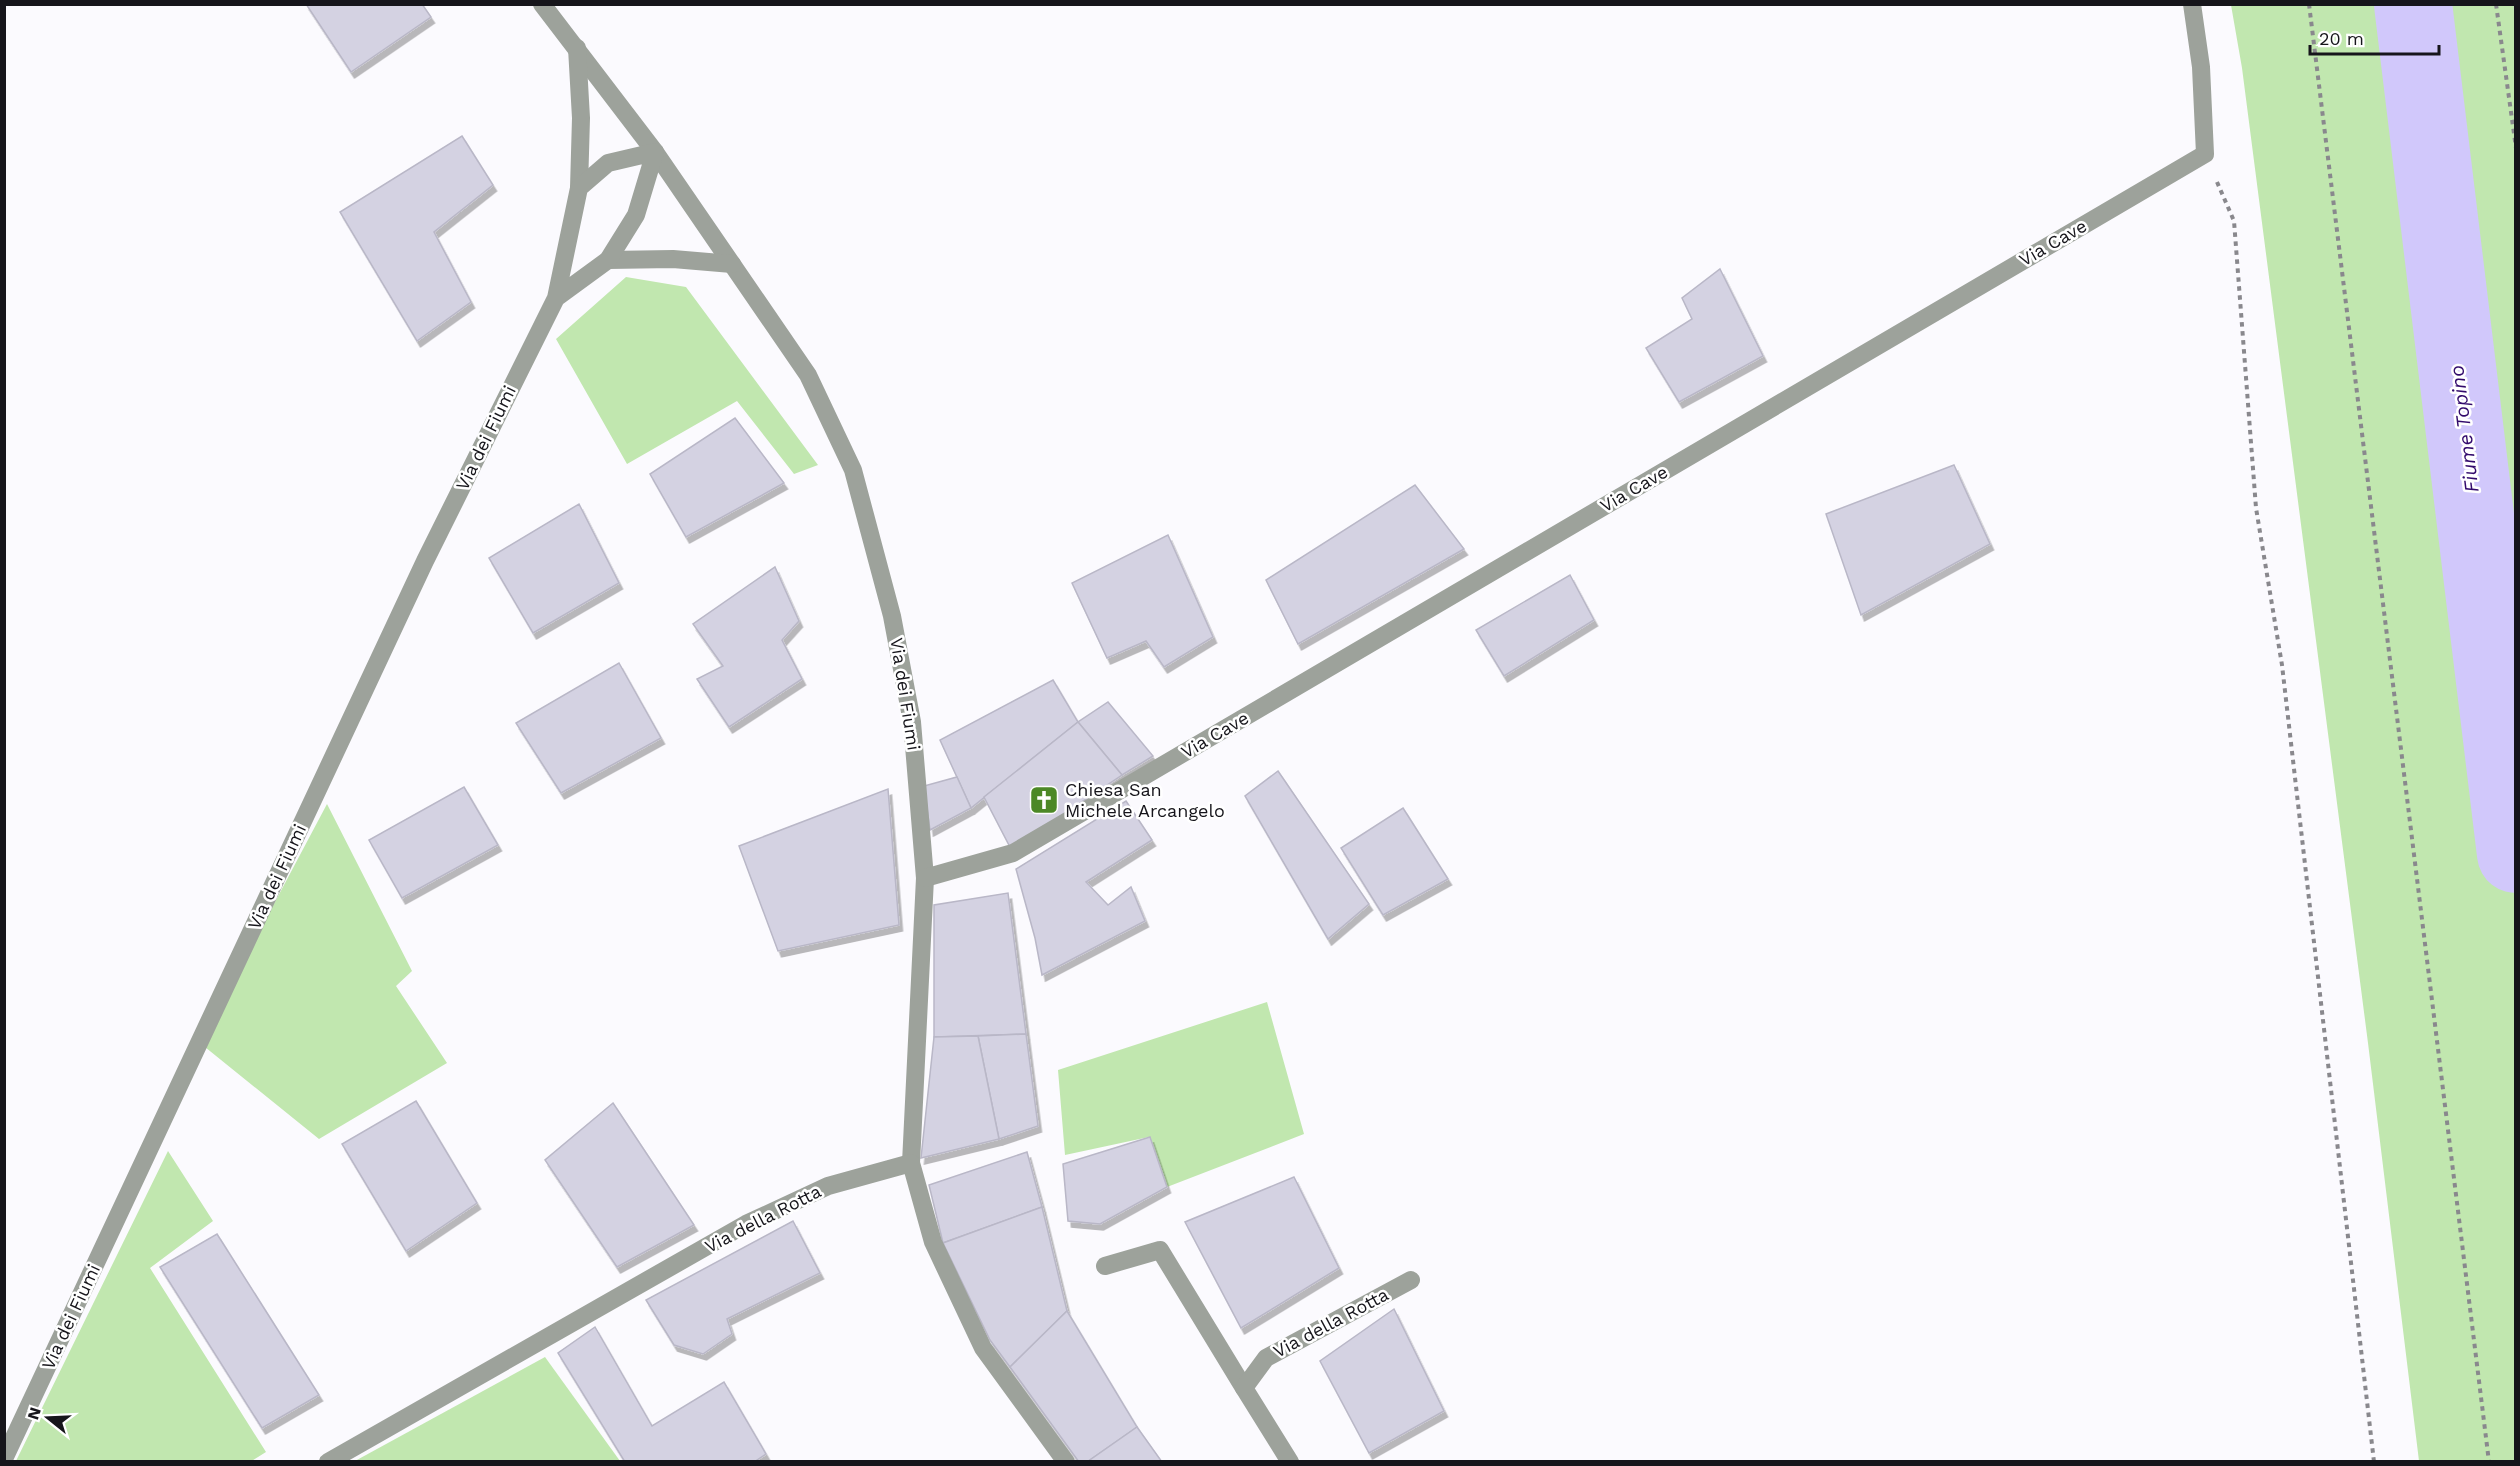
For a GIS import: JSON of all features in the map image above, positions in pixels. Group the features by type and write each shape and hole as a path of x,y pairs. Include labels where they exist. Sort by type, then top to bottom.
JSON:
{"street":[{"name":"Via dei Fiumi","path":"542,4 655,152 808,375 853,470 892,616 912,722 925,878 911,1163"},
{"path":"2192,4 2201,67 2205,154"},
{"name":"Via dei Fiumi","path":"4,1459 425,561 556,298 579,188 581,118 577,48"},
{"name":"Via dei Fiumi","path":"556,298 608,260 636,215 655,152"},
{"path":"579,188 608,163 655,152"},
{"name":"Via Cave","path":"925,878 1013,853 2205,154"},
{"path":"608,260 673,259 732,264"},
{"path":"911,1163 933,1242 983,1348 1066,1461"},
{"name":"Via della Rotta","path":"328,1461 746,1224 828,1186 911,1163"},
{"path":"1106,1266 1160,1250 1290,1461"},
{"name":"Via della Rotta","path":"1244,1388 1266,1358 1411,1280"}],"path":[{"path":"2309,4 2489,1461"},
{"path":"2496,4 2516,148"},
{"path":"2205,154 2234,221 2256,508 2282,665 2374,1461"}],"green space":[{"path":"2231,5 2515,5 2515,1461 2419,1461 2368,1043 2242,68"},
{"path":"626,277 686,287 818,465 794,474 737,401 627,464 556,339"},
{"path":"327,804 412,971 396,986 447,1063 319,1139 200,1043"},
{"path":"1267,1002 1304,1134 1167,1187 1149,1137 1065,1155 1058,1070"},
{"path":"168,1151 213,1221 150,1268 266,1452 250,1462 16,1461"},
{"path":"545,1357 620,1461 355,1461"}],"building":[{"path":"306,4 422,4 431,17 351,72"},
{"path":"462,136 493,185 434,232 471,302 417,341 340,212"},
{"path":"1720,269 1763,356 1679,402 1646,348 1692,319 1682,298"},
{"path":"735,418 784,483 686,537 650,474"},
{"path":"1954,465 1990,544 1861,615 1826,514"},
{"path":"1415,485 1464,549 1298,644 1266,580"},
{"path":"579,504 619,583 533,633 489,558"},
{"path":"1168,535 1213,637 1164,667 1146,641 1107,658 1072,583"},
{"path":"775,567 799,621 782,640 802,679 729,727 697,679 723,666 693,624"},
{"path":"1570,575 1594,620 1504,676 1476,630"},
{"path":"619,663 661,738 561,793 516,723"},
{"path":"1053,680 1078,722 971,808 940,740"},
{"path":"1108,702 1153,756 1122,775 1078,722"},
{"path":"1078,722 1122,775 1011,849 984,797"},
{"path":"1278,771 1369,904 1328,939 1245,796"},
{"path":"957,777 971,808 930,830 924,786"},
{"path":"464,787 498,845 402,898 369,840"},
{"path":"888,789 899,925 778,951 739,846"},
{"path":"1126,801 1152,840 1086,882 1108,905 1131,887 1145,921 1042,975 1035,938 1016,869"},
{"path":"1403,808 1448,879 1383,915 1341,848"},
{"path":"1008,893 1026,1034 934,1037 934,905"},
{"path":"1026,1034 1038,1126 999,1139 978,1036"},
{"path":"978,1036 999,1139 921,1158 934,1037"},
{"path":"416,1101 477,1203 406,1251 342,1144"},
{"path":"613,1103 694,1225 617,1267 545,1160"},
{"path":"1150,1137 1167,1187 1100,1224 1068,1221 1063,1164"},
{"path":"1027,1152 1042,1207 943,1243 929,1185"},
{"path":"1294,1177 1339,1268 1241,1328 1185,1222"},
{"path":"1042,1207 1067,1311 1010,1367 990,1340 943,1243"},
{"path":"793,1221 820,1273 727,1319 732,1334 703,1354 674,1345 646,1300"},
{"path":"217,1234 319,1395 262,1428 160,1267"},
{"path":"1394,1309 1444,1411 1369,1453 1320,1361"},
{"path":"1067,1311 1137,1427 1087,1462 1079,1462 1010,1367"},
{"path":"595,1327 652,1426 724,1382 766,1454 754,1462 625,1462 558,1353"},
{"path":"1137,1427 1162,1462 1087,1462"}],"waterway":[{"name":"Fiume Topino","path":"2413,4 2516,854"}],"place":[{"name":"Chiesa San Michele Arcangelo","path":"1044,800"}]}
